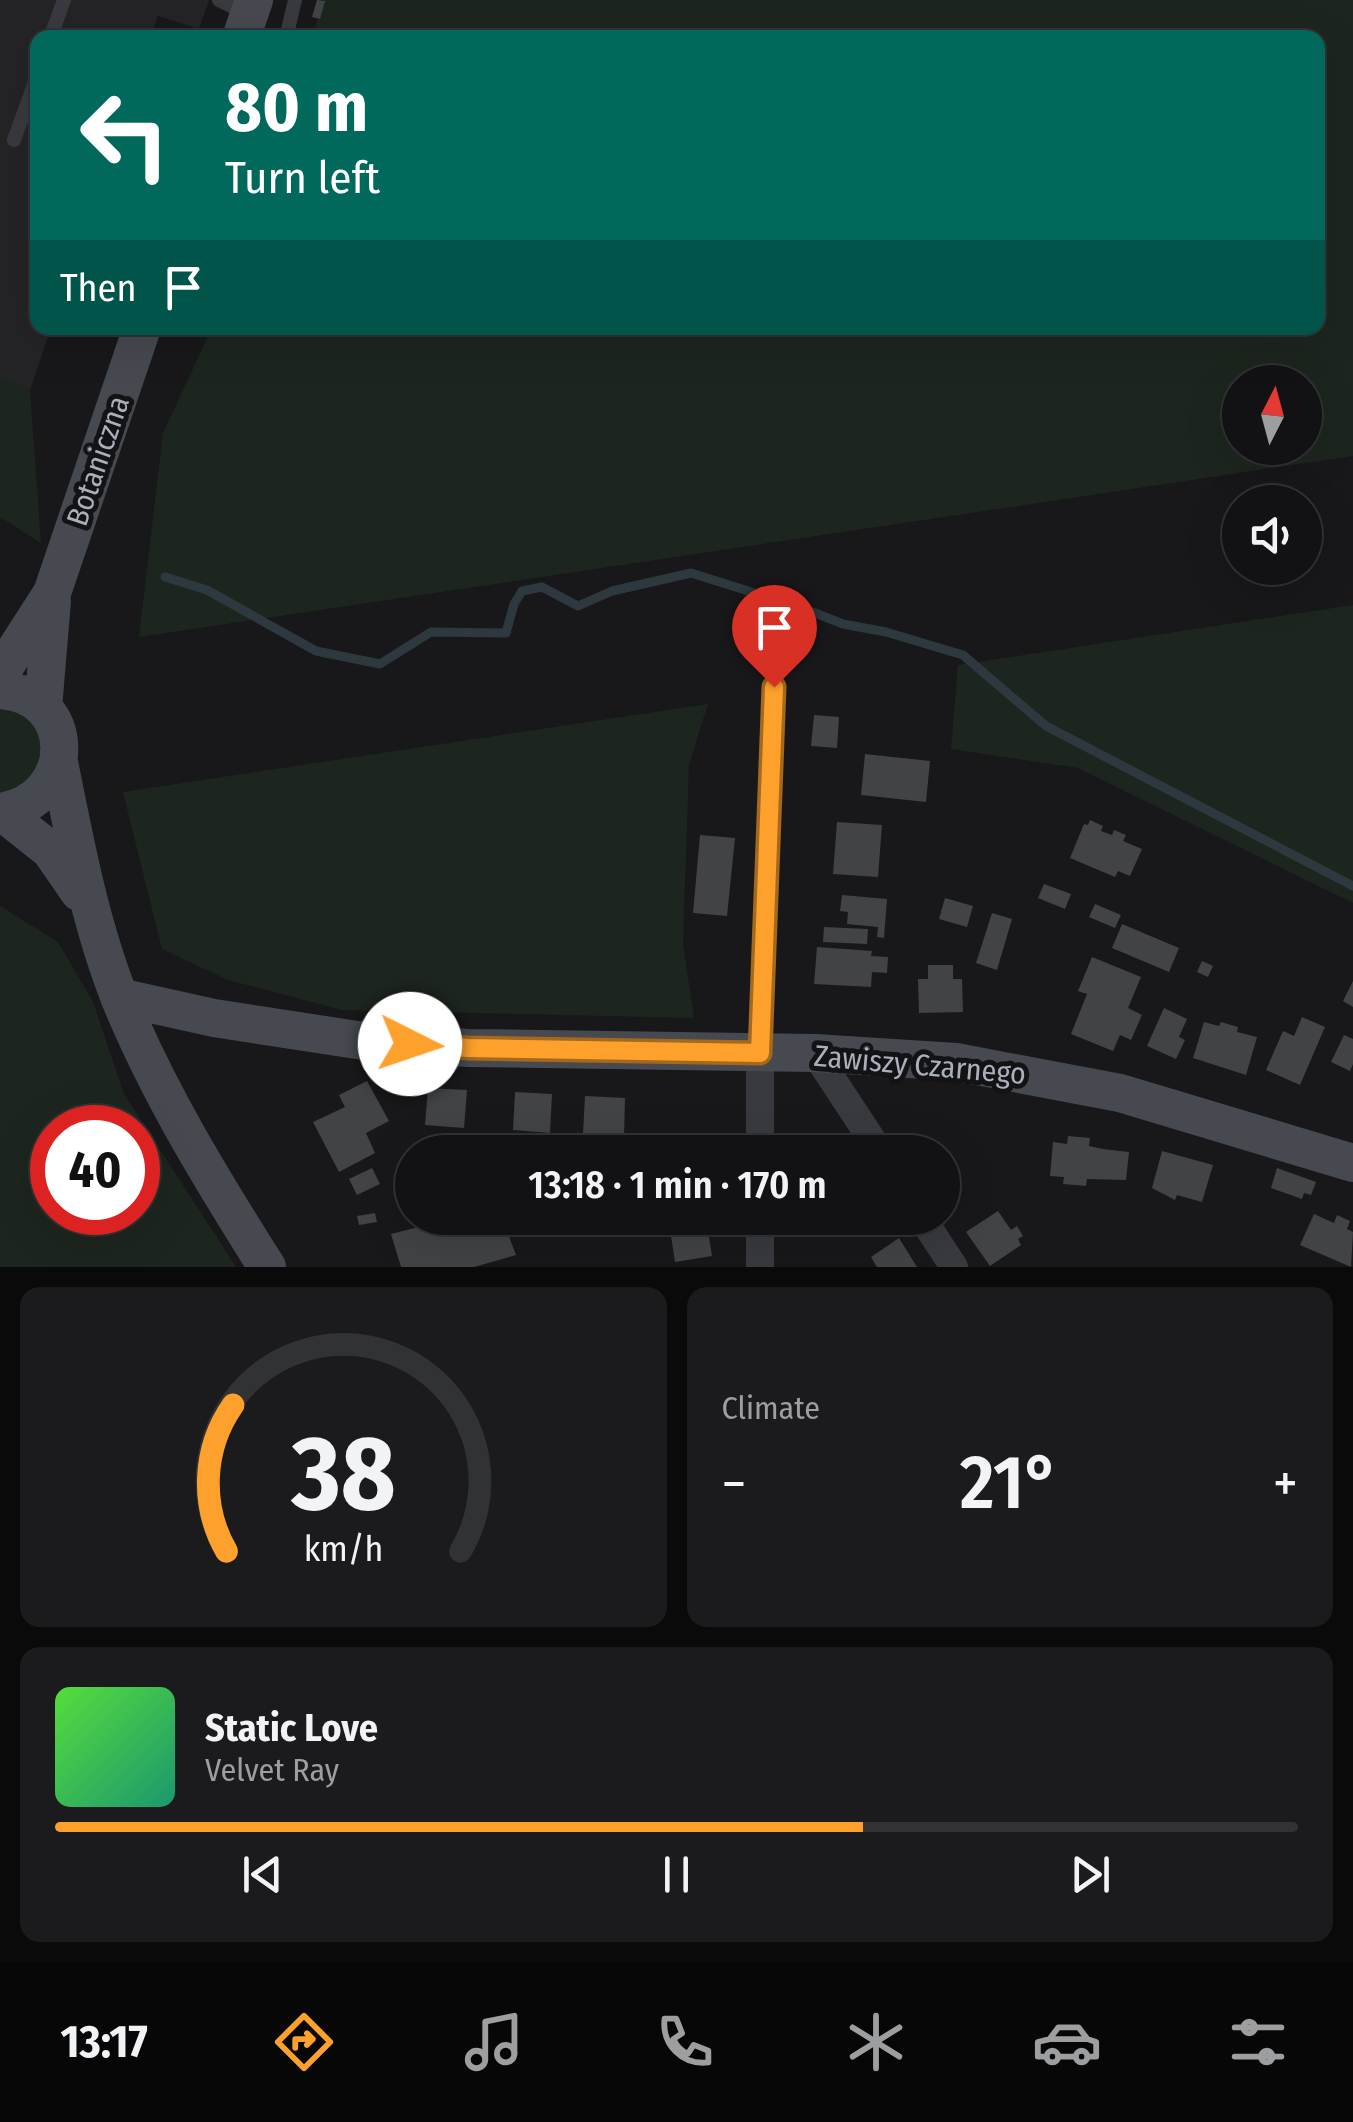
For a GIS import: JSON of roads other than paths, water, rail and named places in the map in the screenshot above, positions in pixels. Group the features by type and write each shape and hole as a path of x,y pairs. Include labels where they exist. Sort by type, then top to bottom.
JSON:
{"street":[{"name":"Botaniczna","path":"0,674 52,593 140,335"},
{"name":"Botaniczna","path":"43,708 52,593"},
{"path":"0,690 26,695 43,708 54,724 90,908 120,996 197,1158 267,1267"},
{"path":"1,812 22,807 39,797 52,781 59,762"},
{"path":"1,812 50,850 90,908"},
{"name":"Zawiszy Czarnego","path":"120,996 214,1018 357,1040 468,1048 816,1054 956,1062 1041,1076 1173,1108 1353,1163"},
{"path":"760,1053 760,1135"},
{"path":"816,1054 869,1135"},
{"path":"760,1235 760,1267"},
{"path":"933,1235 954,1267"}],"lane":[{"path":"53,30 64,0"},
{"path":"288,30 295,0"},
{"path":"14,140 30,96"},
{"path":"760,1053 774,687"}],"waterway":[{"path":"165,577 207,590 316,651 380,664 431,632 506,633 522,591 542,587 578,606 612,591 691,573 764,596"},
{"path":"810,611 843,624 886,632 963,655 1046,726 1353,886"}]}
